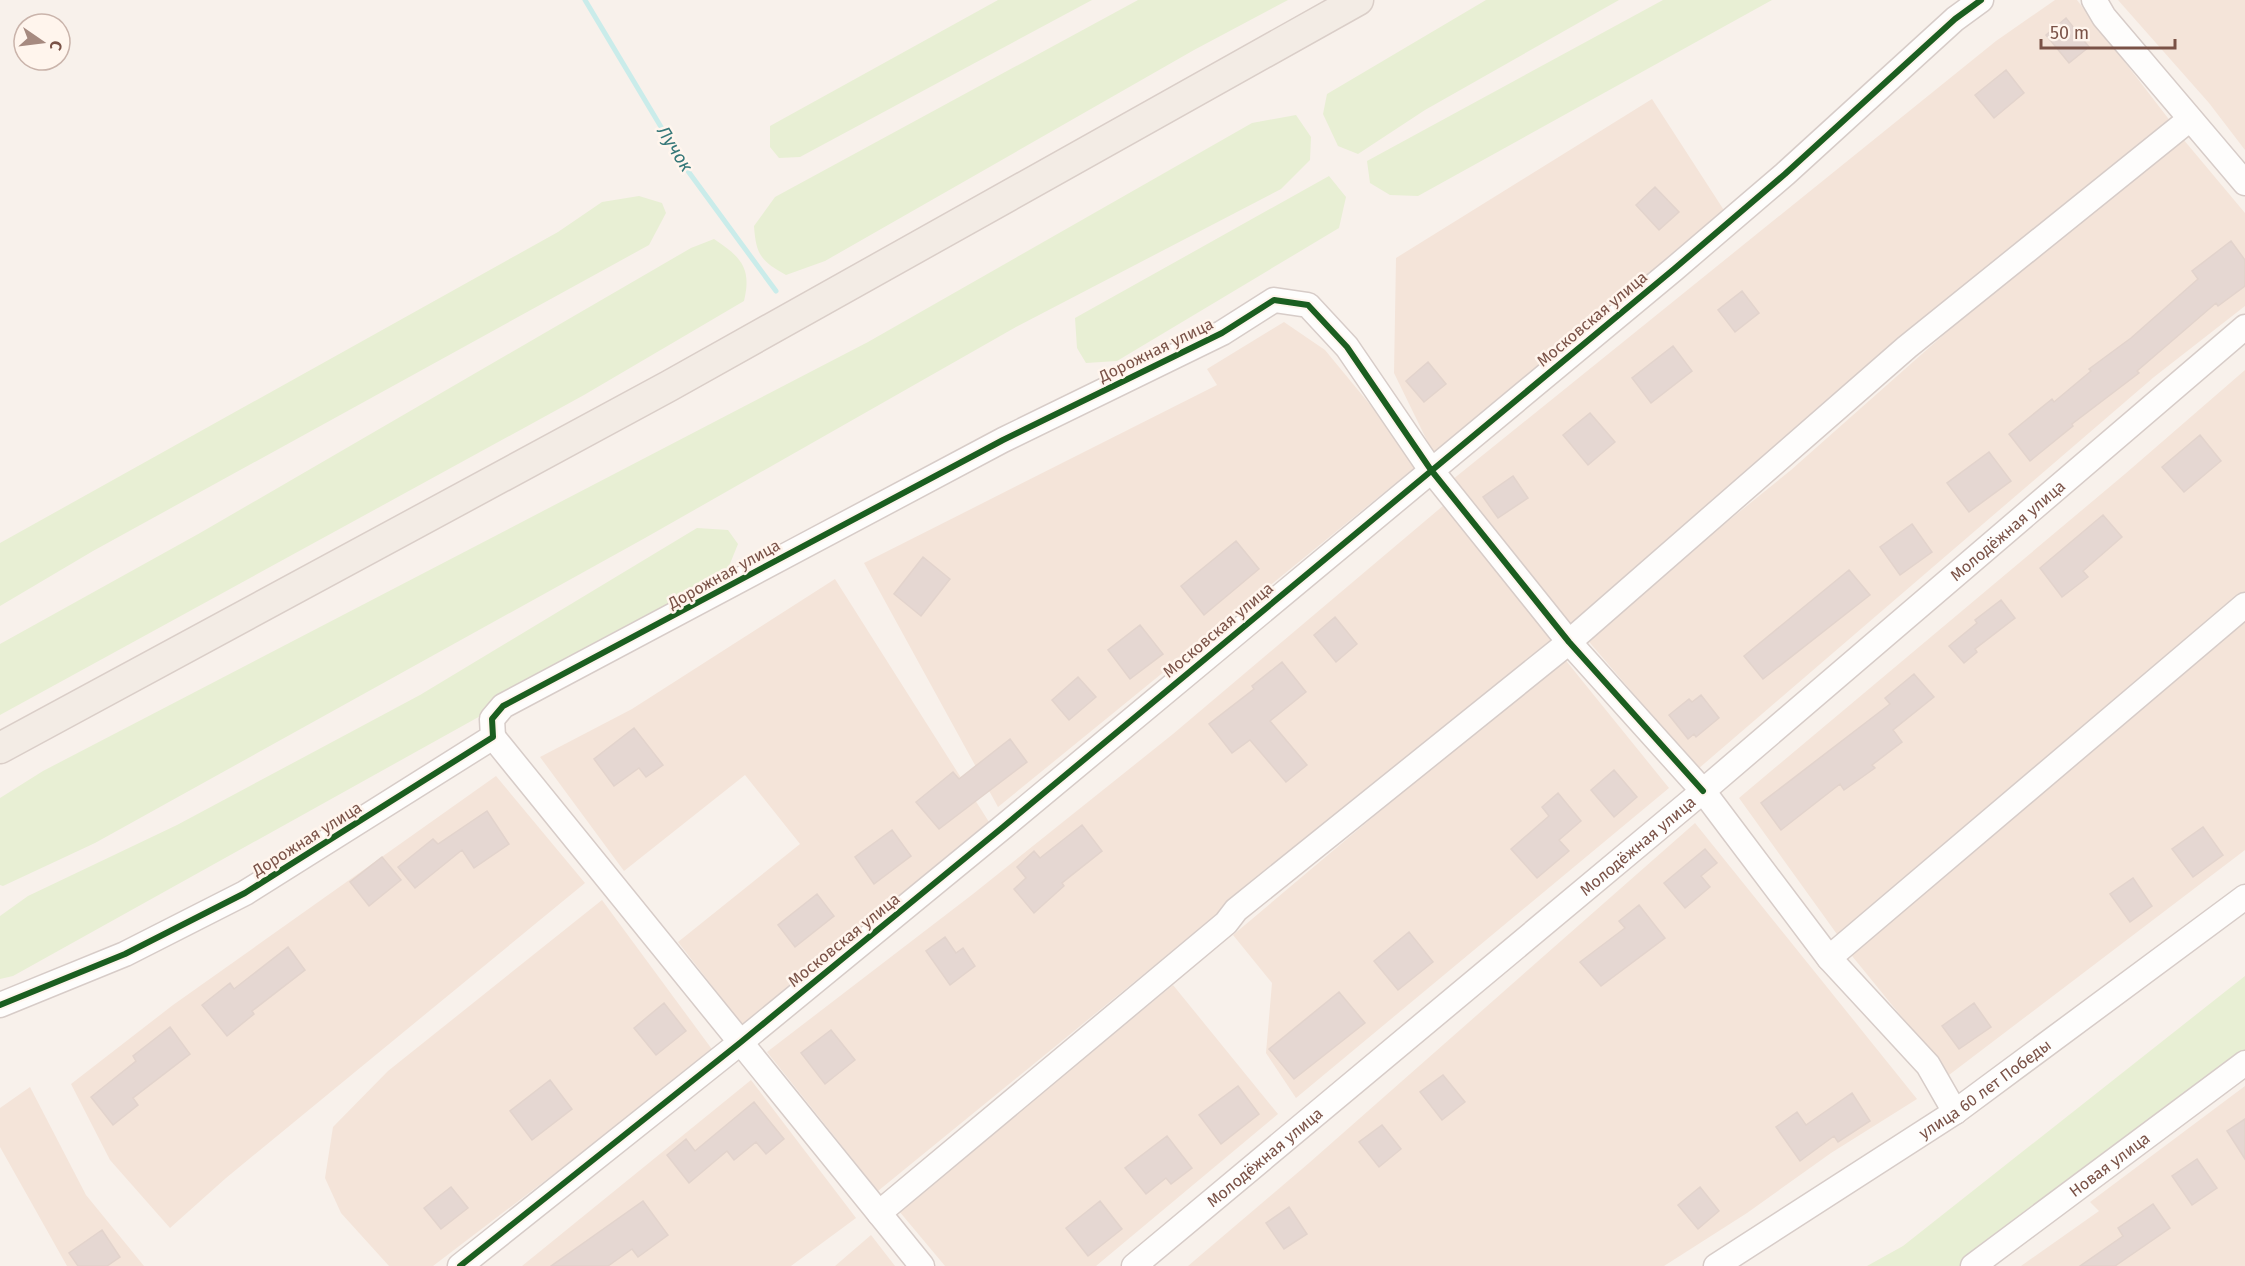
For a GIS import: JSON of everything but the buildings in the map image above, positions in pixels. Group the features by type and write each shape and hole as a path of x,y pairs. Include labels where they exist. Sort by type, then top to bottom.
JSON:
{"main road":[{"path":"0,748 669,386 1358,0"}],"street":[{"name":"Московская улица","path":"460,1266 741,1042 1431,470 1776,182 1955,19 1981,0"},
{"path":"2094,0 2104,17 2245,183"},
{"path":"879,1213 1217,931 1236,910 1569,642 1907,347 2190,119"},
{"name":"Дорожная улица","path":"0,1005 125,954 245,893 493,737 492,719 504,706 971,457 1222,333 1274,300 1308,305 1347,347 1431,470 1569,642 1703,791 1829,958 1928,1065 1955,1112"},
{"name":"Молодёжная улица","path":"1134,1266 1703,791 2245,327"},
{"path":"1829,958 2245,605"},
{"path":"493,737 922,1266"},
{"name":"улица 60 лет Победы","path":"1725,1263 1955,1112 2245,897"},
{"name":"Новая улица","path":"1973,1266 2245,1063"}],"shaded area":[{"path":"2055,0 2077,0 2171,122 2030,232 1571,625 1452,480 1996,41"},
{"path":"2118,0 2245,0 2245,150 2209,103"},
{"path":"1652,99 1729,218 1435,457 1394,373 1396,258"},
{"path":"2178,133 2245,213 2245,306 2154,377 1698,769 1585,637 1791,470 2046,244"},
{"path":"1284,322 1325,350 1419,464 998,807 864,563 1217,385 1207,369"},
{"path":"2245,370 2245,592 1839,937 1739,798 2125,474"},
{"path":"1444,505 1552,641 878,1191 767,1052 973,894 1173,734"},
{"path":"835,579 989,822 744,1027 678,942 800,844 745,775 624,871 540,757 632,709"},
{"path":"2245,617 2245,850 1949,1075 1848,951"},
{"path":"1563,657 1669,788 1296,1098 1266,1053 1272,983 1233,935"},
{"path":"496,776 585,883 226,1178 170,1228 110,1160 71,1084 173,1005"},
{"path":"1695,823 1917,1099 1831,1153 1747,1213 1664,1266 1188,1266 1309,1163"},
{"path":"602,900 714,1052 433,1266 389,1266 341,1213 325,1178 333,1127 388,1071"},
{"path":"1173,985 1278,1114 1096,1266 945,1266 899,1211"},
{"path":"751,1080 856,1218 791,1266 522,1266"},
{"path":"2245,1086 2245,1266 2021,1266 2099,1211 2090,1202"},
{"path":"30,1087 86,1195 144,1266 67,1266 0,1147 0,1108"},
{"path":"871,1235 895,1266 835,1266"}],"green space":[{"path":"998,0 1092,0 800,157 779,158 770,147 770,126"},
{"path":"1138,0 1288,0 1194,50 825,261 786,275 771,266 761,256 756,244 754,226 775,197"},
{"path":"1486,0 1619,0 1425,110 1358,154 1338,146 1323,114 1327,94"},
{"path":"1663,0 1772,0 1418,196 1390,195 1370,183 1367,161"},
{"path":"1296,115 1311,137 1310,160 1281,189 1016,327 645,538 95,843 3,886 0,885 0,798 43,771 868,342 1252,123"},
{"path":"1329,176 1346,197 1339,228 1117,361 1086,363 1077,348 1075,318"},
{"path":"639,196 662,203 666,213 649,245 93,551 0,606 0,543 558,232 602,202"},
{"path":"714,239 742,264 746,280 744,301 584,395 0,715 0,644 200,533 691,248"},
{"path":"697,528 728,530 738,544 723,581 13,976 0,979 0,916 28,896 177,825 420,695"},
{"path":"2245,976 2245,1057 1966,1266 1867,1266 1903,1246"}],"waterway":[{"name":"Лучок","path":"585,0 685,167 776,291"}],"cycle path":[{"path":"460,1266 741,1042 1003,827 1674,269 1785,174 1955,19 1981,0"},
{"path":"0,1005 125,954 245,893 493,737 492,719 503,706 1003,440 1222,333 1274,300 1308,305 1347,347 1431,470 1569,642 1703,791"}]}
